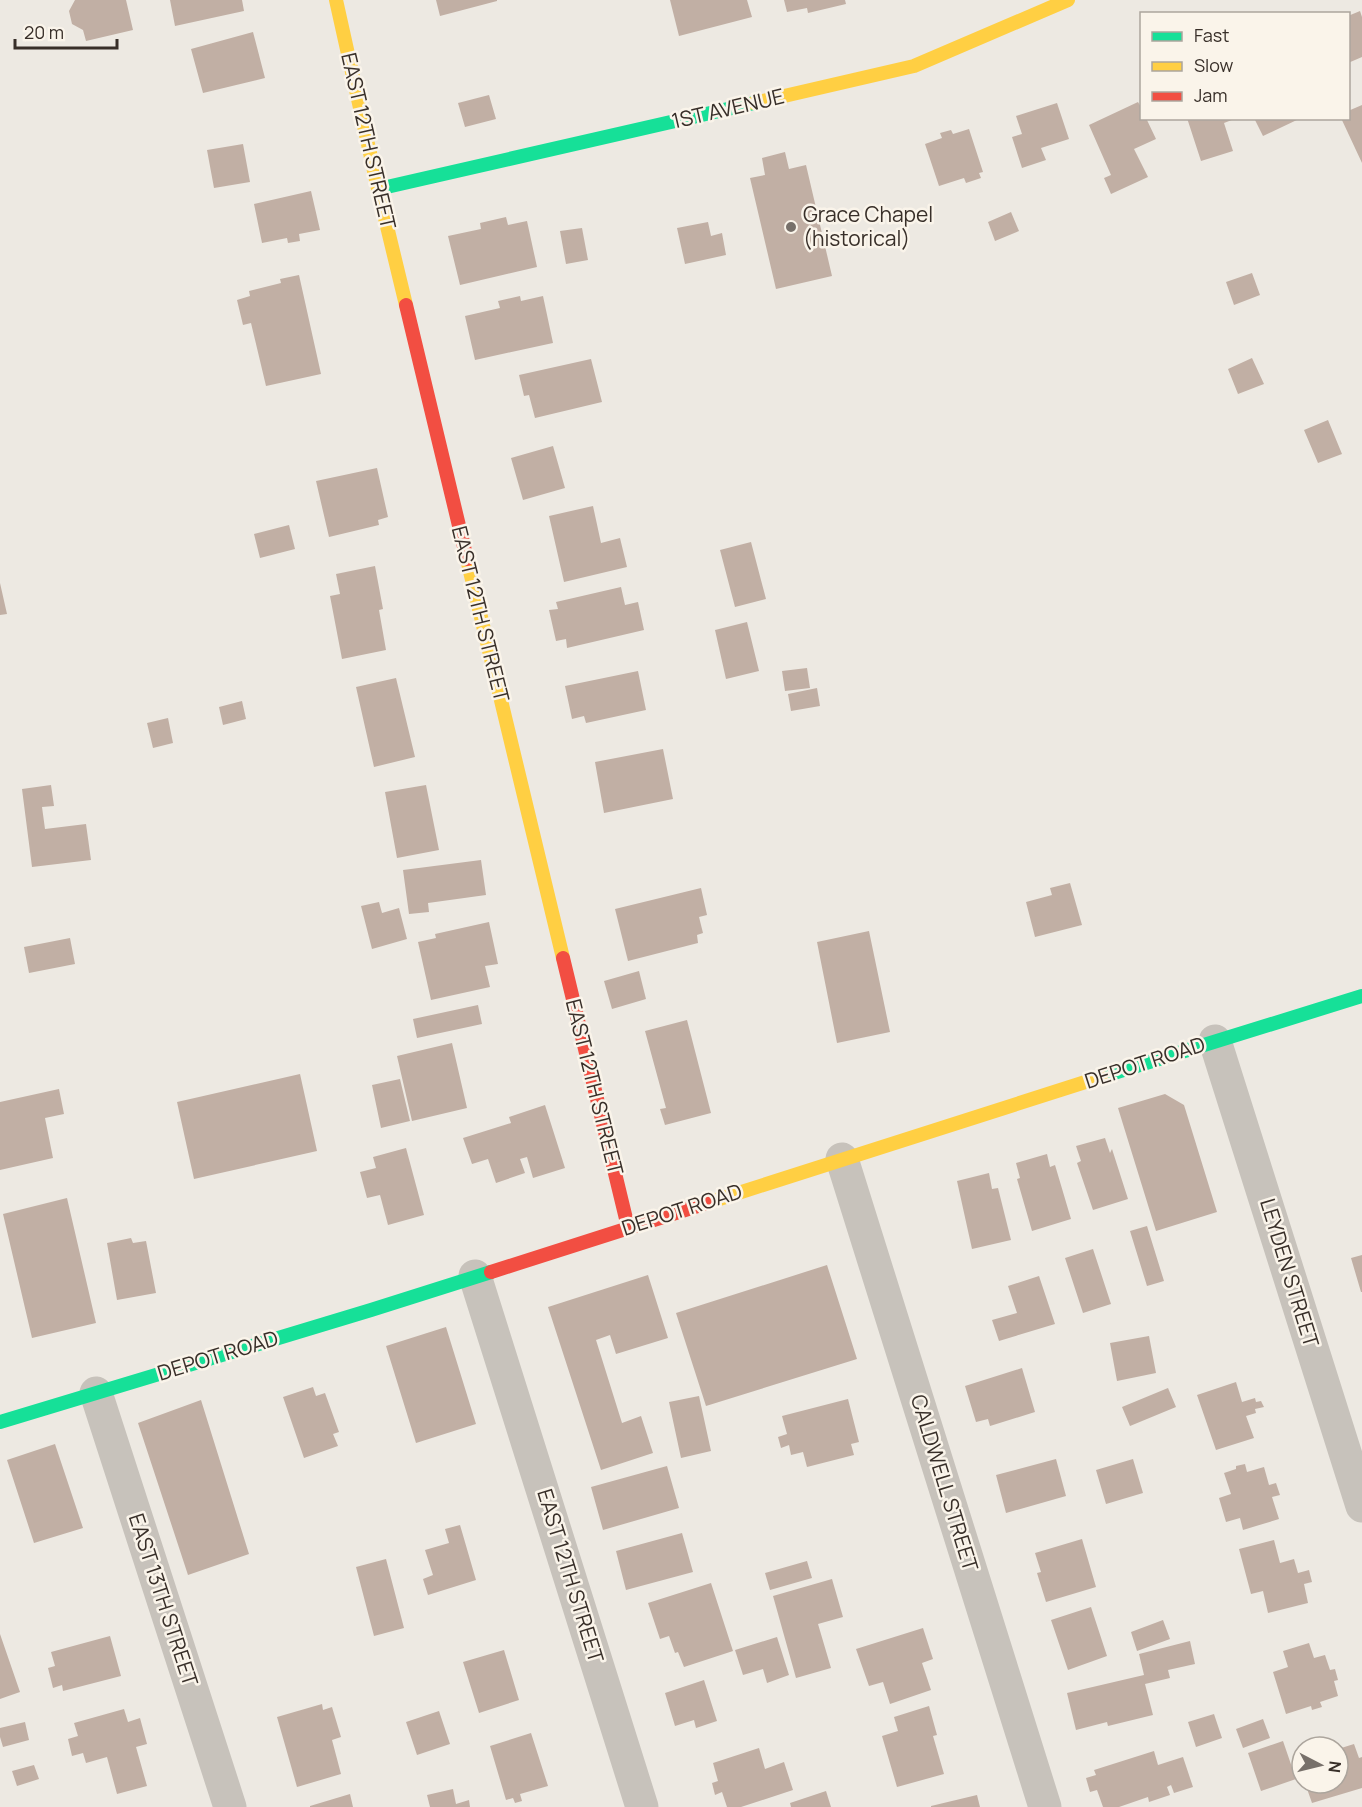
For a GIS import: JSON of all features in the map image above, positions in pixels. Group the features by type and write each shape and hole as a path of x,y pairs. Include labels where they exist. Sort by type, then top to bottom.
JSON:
{"street":[{"name":"EAST 12TH STREET","path":"336,0 378,189 628,1227"},
{"name":"1ST AVENUE","path":"378,189 914,66 1068,0"},
{"name":"DEPOT ROAD","path":"0,1422 371,1310 1362,996"},
{"name":"LEYDEN STREET","path":"1215,1041 1362,1506"},
{"name":"CALDWELL STREET","path":"843,1159 1045,1807"},
{"name":"EAST 12TH STREET","path":"476,1276 642,1807"},
{"name":"EAST 13TH STREET","path":"96,1393 230,1807"}],"building":[{"path":"75,0 126,0 133,30 86,41 83,30 72,24 69,11"},
{"path":"170,0 242,0 244,11 175,26"},
{"path":"436,0 497,0 497,1 440,16"},
{"path":"670,0 747,0 752,17 679,36"},
{"path":"784,0 845,0 846,4 808,13 807,8 787,12"},
{"path":"1360,11 1362,17 1362,57 1350,62 1350,15"},
{"path":"253,32 265,78 203,93 191,49"},
{"path":"489,95 496,119 465,127 458,103"},
{"path":"1138,102 1140,120 1147,120 1156,139 1134,149 1148,177 1111,194 1104,178 1111,175 1089,125"},
{"path":"1057,103 1069,139 1041,148 1046,160 1022,168 1012,137 1022,134 1016,116"},
{"path":"1362,105 1362,163 1342,120 1350,120 1350,110"},
{"path":"1188,120 1232,120 1224,123 1233,151 1201,161"},
{"path":"1255,120 1297,120 1263,136"},
{"path":"969,129 983,172 979,173 981,178 966,183 964,178 939,186 925,144 942,138 940,133 951,130 953,134"},
{"path":"243,144 250,182 214,188 207,150"},
{"name":"Grace Chapel (historical)","path":"785,152 789,169 806,165 832,276 776,289 750,178 765,175 762,158"},
{"path":"311,191 320,230 299,234 300,241 288,243 287,238 262,243 254,204"},
{"path":"1011,212 1019,231 995,241 988,222"},
{"path":"506,217 508,225 527,221 537,267 460,285 448,236 481,229 480,223"},
{"path":"708,222 711,236 722,233 726,255 685,264 677,228"},
{"path":"582,228 588,260 566,264 560,231"},
{"path":"1252,273 1260,295 1234,305 1226,282"},
{"path":"299,275 321,374 266,386 251,323 243,325 237,300 250,296 249,291 281,283 280,279"},
{"path":"520,296 521,301 543,296 553,343 475,360 465,316 500,308 498,301"},
{"path":"1252,358 1264,384 1238,394 1228,369"},
{"path":"591,359 602,402 535,418 529,395 524,396 519,375"},
{"path":"1328,420 1342,454 1318,463 1304,430"},
{"path":"553,446 565,488 523,500 511,458"},
{"path":"377,468 388,517 378,520 379,525 329,537 316,481"},
{"path":"593,506 601,543 620,538 627,567 564,582 549,516"},
{"path":"289,525 295,549 260,558 254,534"},
{"path":"751,542 766,599 735,607 720,550"},
{"path":"375,566 383,609 379,610 386,650 342,659 330,596 340,594 336,574"},
{"path":"0,583 7,614 0,615"},
{"path":"621,587 625,605 638,602 644,630 567,648 566,639 556,641 549,610 558,609 556,602"},
{"path":"747,622 759,671 726,679 715,630"},
{"path":"807,668 810,688 785,691 782,671"},
{"path":"638,671 646,710 586,723 584,716 572,719 565,686"},
{"path":"396,678 415,757 374,767 356,687"},
{"path":"817,688 820,706 791,711 788,694"},
{"path":"242,701 246,719 223,725 219,707"},
{"path":"168,718 173,743 153,748 147,723"},
{"path":"663,749 673,799 604,813 595,762"},
{"path":"51,785 54,806 42,807 45,829 86,824 91,860 32,867 22,789"},
{"path":"426,785 439,850 397,858 385,792"},
{"path":"481,860 486,895 428,903 429,912 409,914 403,870"},
{"path":"1070,883 1082,925 1035,937 1026,902 1052,895 1050,888"},
{"path":"701,888 707,915 699,917 703,933 697,935 698,943 628,961 615,909"},
{"path":"379,902 382,913 399,908 407,939 372,949 361,906"},
{"path":"489,922 498,964 485,966 490,987 431,1000 418,942 436,938 435,934"},
{"path":"869,931 890,1032 837,1043 817,942"},
{"path":"70,938 75,964 29,973 24,947"},
{"path":"639,971 646,999 612,1009 604,981"},
{"path":"478,1005 482,1024 417,1038 413,1019"},
{"path":"687,1020 711,1113 665,1125 660,1109 666,1108 645,1031"},
{"path":"452,1043 467,1108 412,1121 397,1056"},
{"path":"300,1074 317,1151 194,1179 177,1102"},
{"path":"400,1079 410,1121 381,1128 372,1085"},
{"path":"59,1089 64,1114 45,1118 53,1158 0,1170 0,1102"},
{"path":"1165,1094 1184,1105 1217,1212 1156,1231 1118,1108"},
{"path":"545,1105 565,1168 533,1178 527,1157 520,1159 525,1173 496,1183 488,1159 472,1164 463,1138 511,1123 509,1117"},
{"path":"1105,1138 1110,1153 1112,1149 1128,1199 1093,1210 1077,1163 1081,1161 1076,1146"},
{"path":"406,1148 424,1215 388,1225 380,1195 367,1198 360,1172 376,1168 373,1157"},
{"path":"1047,1154 1050,1167 1055,1165 1071,1219 1032,1231 1017,1179 1020,1178 1016,1163"},
{"path":"989,1173 992,1189 998,1188 1011,1240 972,1249 957,1181"},
{"path":"67,1198 96,1323 32,1338 3,1214"},
{"path":"1147,1226 1164,1281 1147,1286 1130,1231"},
{"path":"131,1238 133,1243 146,1241 156,1293 117,1300 107,1243"},
{"path":"1093,1249 1111,1304 1083,1313 1065,1258"},
{"path":"1362,1255 1362,1292 1361,1292 1351,1258"},
{"path":"827,1265 857,1359 706,1406 676,1313"},
{"path":"648,1275 668,1338 616,1354 610,1335 596,1340 622,1423 641,1416 653,1453 601,1470 548,1307"},
{"path":"1039,1276 1055,1324 999,1341 992,1320 1017,1313 1008,1286"},
{"path":"446,1327 476,1424 416,1443 386,1346"},
{"path":"1149,1336 1156,1373 1117,1381 1110,1343"},
{"path":"1022,1368 1035,1412 990,1426 988,1419 976,1422 965,1386"},
{"path":"1236,1382 1242,1402 1255,1398 1256,1402 1261,1401 1264,1407 1255,1409 1256,1413 1246,1416 1254,1438 1216,1450 1197,1395"},
{"path":"313,1387 316,1396 325,1393 339,1432 333,1434 338,1446 304,1458 283,1397"},
{"path":"1168,1388 1176,1407 1130,1426 1122,1407"},
{"path":"699,1396 711,1451 681,1458 669,1402"},
{"path":"848,1399 859,1442 851,1444 854,1455 807,1467 803,1452 791,1455 789,1445 781,1448 778,1437 787,1434 782,1416"},
{"path":"201,1400 249,1554 188,1575 138,1423"},
{"path":"55,1444 83,1528 34,1543 7,1460"},
{"path":"1056,1459 1066,1496 1006,1513 996,1475"},
{"path":"1133,1459 1143,1493 1106,1504 1096,1470"},
{"path":"1245,1464 1247,1472 1264,1467 1269,1485 1276,1483 1280,1495 1272,1497 1279,1519 1243,1530 1240,1518 1226,1522 1219,1498 1231,1494 1224,1473"},
{"path":"667,1466 679,1508 603,1530 591,1487"},
{"path":"460,1525 476,1580 428,1595 423,1579 433,1575 425,1550 449,1543 445,1529"},
{"path":"682,1533 693,1572 626,1590 616,1551"},
{"path":"1082,1539 1096,1587 1046,1602 1037,1573 1041,1572 1035,1553"},
{"path":"1274,1540 1280,1563 1294,1559 1298,1573 1309,1570 1312,1582 1304,1584 1308,1603 1268,1613 1263,1591 1251,1594 1239,1549"},
{"path":"386,1559 404,1628 374,1636 356,1567"},
{"path":"807,1561 812,1578 770,1590 765,1573"},
{"path":"832,1579 843,1617 818,1624 831,1668 796,1678 773,1596"},
{"path":"711,1583 733,1651 684,1667 678,1652 675,1653 669,1636 660,1639 648,1603"},
{"path":"1091,1607 1107,1656 1068,1670 1051,1620"},
{"path":"1163,1620 1170,1639 1137,1651 1131,1632"},
{"path":"923,1628 933,1659 922,1663 931,1690 890,1704 883,1682 869,1686 856,1649"},
{"path":"0,1634 20,1692 0,1699"},
{"path":"110,1636 121,1676 63,1691 62,1685 53,1688 48,1668 55,1666 51,1652"},
{"path":"777,1637 789,1675 767,1683 763,1669 743,1675 735,1650"},
{"path":"1190,1641 1195,1664 1168,1670 1170,1678 1145,1684 1153,1715 1108,1726 1107,1722 1076,1730 1067,1693 1144,1675 1139,1654"},
{"path":"1309,1643 1314,1658 1325,1655 1330,1670 1335,1669 1338,1680 1334,1681 1338,1696 1320,1702 1322,1707 1312,1710 1311,1706 1286,1714 1273,1672 1288,1667 1283,1651"},
{"path":"504,1650 519,1700 479,1713 463,1662"},
{"path":"704,1680 717,1721 696,1728 694,1720 675,1726 665,1693"},
{"path":"322,1704 323,1710 332,1707 341,1737 332,1740 341,1774 297,1787 277,1717"},
{"path":"929,1706 937,1735 933,1736 944,1774 897,1787 882,1736 898,1731 894,1717"},
{"path":"124,1709 128,1722 140,1718 147,1744 136,1747 147,1786 117,1794 107,1757 86,1763 83,1753 72,1756 68,1739 78,1736 74,1723"},
{"path":"439,1711 450,1744 417,1755 406,1722"},
{"path":"1214,1714 1222,1738 1196,1747 1188,1722"},
{"path":"1263,1719 1270,1738 1243,1748 1236,1729"},
{"path":"25,1722 29,1740 3,1747 0,1728"},
{"path":"531,1733 548,1786 520,1794 522,1801 515,1803 513,1798 506,1800 490,1746"},
{"path":"1283,1741 1290,1761 1290,1781 1261,1791 1248,1753"},
{"path":"1354,1744 1359,1758 1362,1757 1362,1788 1350,1792 1350,1745"},
{"path":"759,1748 765,1769 784,1762 793,1790 741,1807 727,1807 722,1792 715,1795 712,1783 718,1781 713,1763"},
{"path":"1154,1751 1158,1765 1183,1757 1193,1787 1174,1793 1171,1785 1167,1787 1170,1795 1149,1802 1148,1797 1119,1807 1103,1807 1097,1790 1090,1792 1086,1778 1096,1775 1094,1770"},
{"path":"34,1765 39,1779 17,1786 12,1771"},
{"path":"453,1789 456,1804 469,1800 470,1807 430,1807 427,1795"},
{"path":"826,1791 831,1807 791,1807 790,1803"},
{"path":"350,1794 353,1807 310,1807 310,1806"},
{"path":"977,1795 980,1807 931,1807 931,1806"},
{"path":"1309,1795 1339,1795 1312,1803"}],"traffic: fast":[{"path":"378,189 754,103"},
{"path":"1101,1077 1362,996"},
{"path":"0,1422 491,1272"}],"traffic: slow":[{"path":"336,0 406,305"},
{"path":"754,103 914,66 1068,0"},
{"path":"467,559 563,958"},
{"path":"707,1203 1101,1077"}],"traffic: jam":[{"path":"406,305 467,559"},
{"path":"563,958 628,1227"},
{"path":"491,1272 707,1203"}],"place":[{"name":"Grace Chapel (historical)","path":"791,227"}]}
